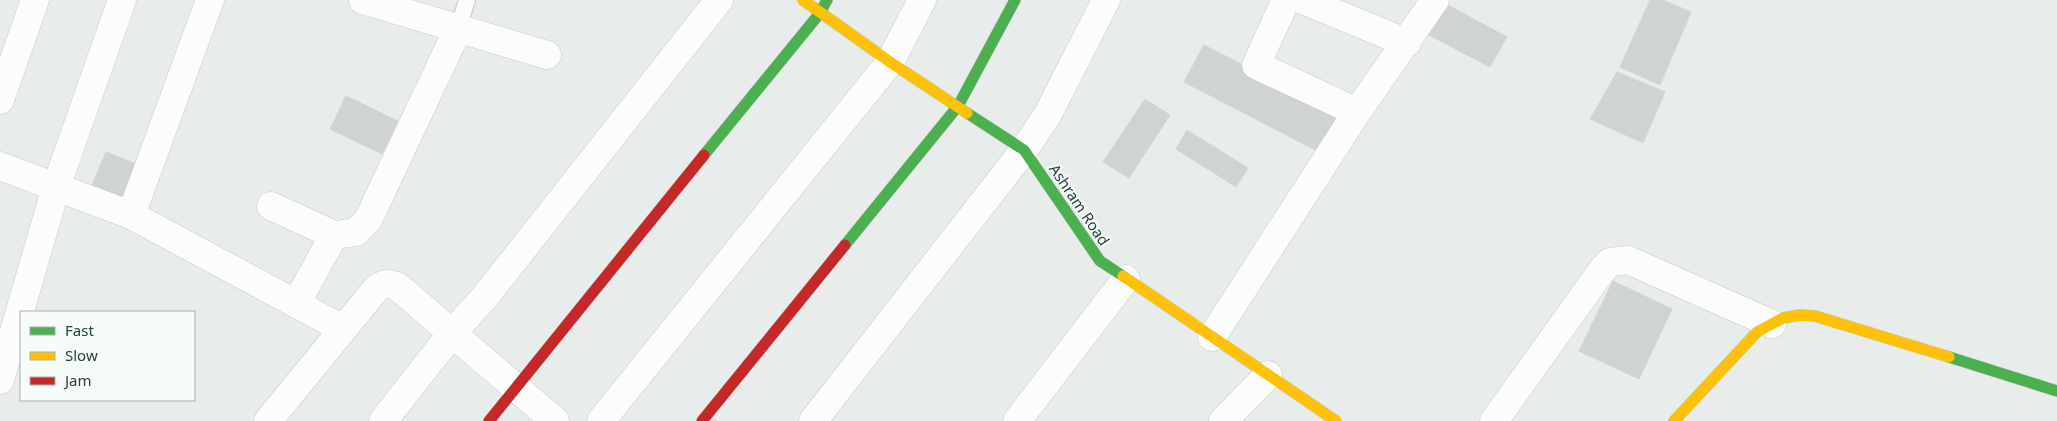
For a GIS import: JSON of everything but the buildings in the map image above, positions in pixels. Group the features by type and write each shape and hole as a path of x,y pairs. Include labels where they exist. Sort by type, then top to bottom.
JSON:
{"street":[{"path":"0,100 35,0"},
{"path":"20,311 56,187 122,0"},
{"path":"131,215 210,0"},
{"path":"363,0 547,56"},
{"path":"383,421 452,332 484,298 719,0"},
{"name":"Ashram Road","path":"804,0 890,62 1024,150 1100,261 1336,421"},
{"path":"489,421 820,13 827,0"},
{"path":"601,421 890,62 922,0"},
{"path":"702,421 958,106 1015,0"},
{"path":"813,421 1024,150 1048,114 1106,0"},
{"path":"1286,0 1256,65 1358,112"},
{"path":"1303,0 1407,43"},
{"path":"1212,337 1358,112 1435,0"},
{"path":"271,206 334,235 356,232 368,220 458,28"},
{"path":"0,166 131,215 343,329"},
{"path":"296,304 334,235"},
{"path":"1494,421 1603,269 1610,262 1628,260 1772,324"},
{"path":"1017,421 1126,278"},
{"path":"268,421 376,289 382,284 388,283 397,286 556,421"},
{"path":"0,380 20,311"},
{"path":"1674,421 1756,332 1783,318 1800,315 1815,316 2057,391"},
{"path":"1223,421 1268,375"}],"lane":[{"path":"458,28 467,0"}],"traffic: fast":[{"path":"704,155 820,13 827,0"},
{"path":"845,245 958,106 1015,0"},
{"path":"967,113 1024,150 1100,261 1123,276"},
{"path":"1949,357 2057,391"}],"traffic: slow":[{"path":"803,0 890,62 967,113"},
{"path":"1123,276 1336,421"},
{"path":"1674,421 1757,332 1783,318 1800,315 1815,316 1949,357"}],"traffic: jam":[{"path":"489,421 704,155"},
{"path":"702,421 845,245"}]}
